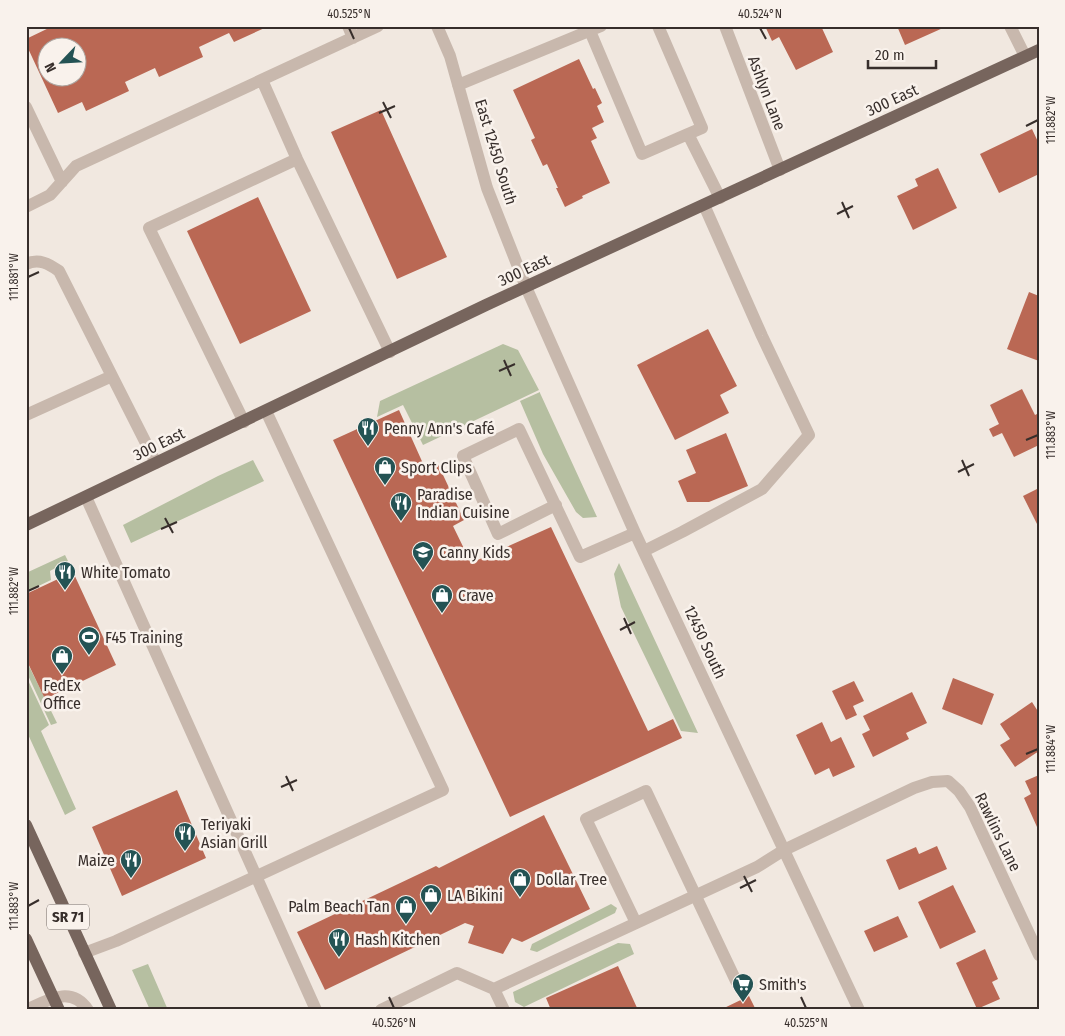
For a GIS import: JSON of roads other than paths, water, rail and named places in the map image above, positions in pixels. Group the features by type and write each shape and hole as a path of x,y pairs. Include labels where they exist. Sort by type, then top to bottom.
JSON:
{"main road":[{"name":"300 East","path":"26,525 526,287 1039,50"},
{"name":"SR 71","path":"26,825 111,1010"},
{"name":"SR 71","path":"26,938 59,1010"}],"street":[{"path":"26,207 50,195 76,166 262,80 350,32 378,26"},
{"name":"East 12450 South","path":"438,26 450,56 487,188 526,287"},
{"path":"458,85 595,29 642,154 702,128 658,26"},
{"name":"Ashlyn Lane","path":"725,26 780,170"},
{"path":"1010,26 1024,56"},
{"path":"262,80 297,159 390,352"},
{"path":"26,107 62,182"},
{"path":"688,134 720,198"},
{"path":"244,422 149,228 297,159"},
{"path":"644,550 762,489 809,435 762,336 704,205"},
{"path":"28,263 46,262 59,271 156,464"},
{"name":"12450 South","path":"526,287 635,533 859,1010"},
{"path":"26,416 112,376"},
{"path":"84,953 116,941 443,790 266,411"},
{"path":"556,505 498,534 463,456 519,429 556,505 580,557 635,533"},
{"path":"86,497 316,1010"},
{"name":"Rawlins Lane","path":"784,850 914,788 932,782 948,781 959,791 970,807 1039,955"},
{"path":"636,923 586,819 646,791 736,981"},
{"path":"494,989 757,867 784,850"},
{"path":"381,1010 457,973 494,989 504,1010"},
{"path":"26,1010 53,998 72,996 81,1001 88,1010"}],"place":[{"name":"Penny Ann's Café","path":"368,447"},
{"name":"Sport Clips","path":"385,486"},
{"name":"Paradise Indian Cuisine","path":"401,522"},
{"name":"Canny Kids","path":"423,571"},
{"name":"White Tomato","path":"65,591"},
{"name":"Crave","path":"442,614"},
{"name":"F45 Training","path":"89,656"},
{"name":"FedEx Office","path":"62,675"},
{"name":"Teriyaki Asian Grill","path":"185,852"},
{"name":"Maize","path":"131,879"},
{"name":"Dollar Tree","path":"520,898"},
{"name":"LA Bikini","path":"431,914"},
{"name":"Palm Beach Tan","path":"406,925"},
{"name":"Hash Kitchen","path":"339,958"},
{"name":"Smith's","path":"743,1003"}]}
